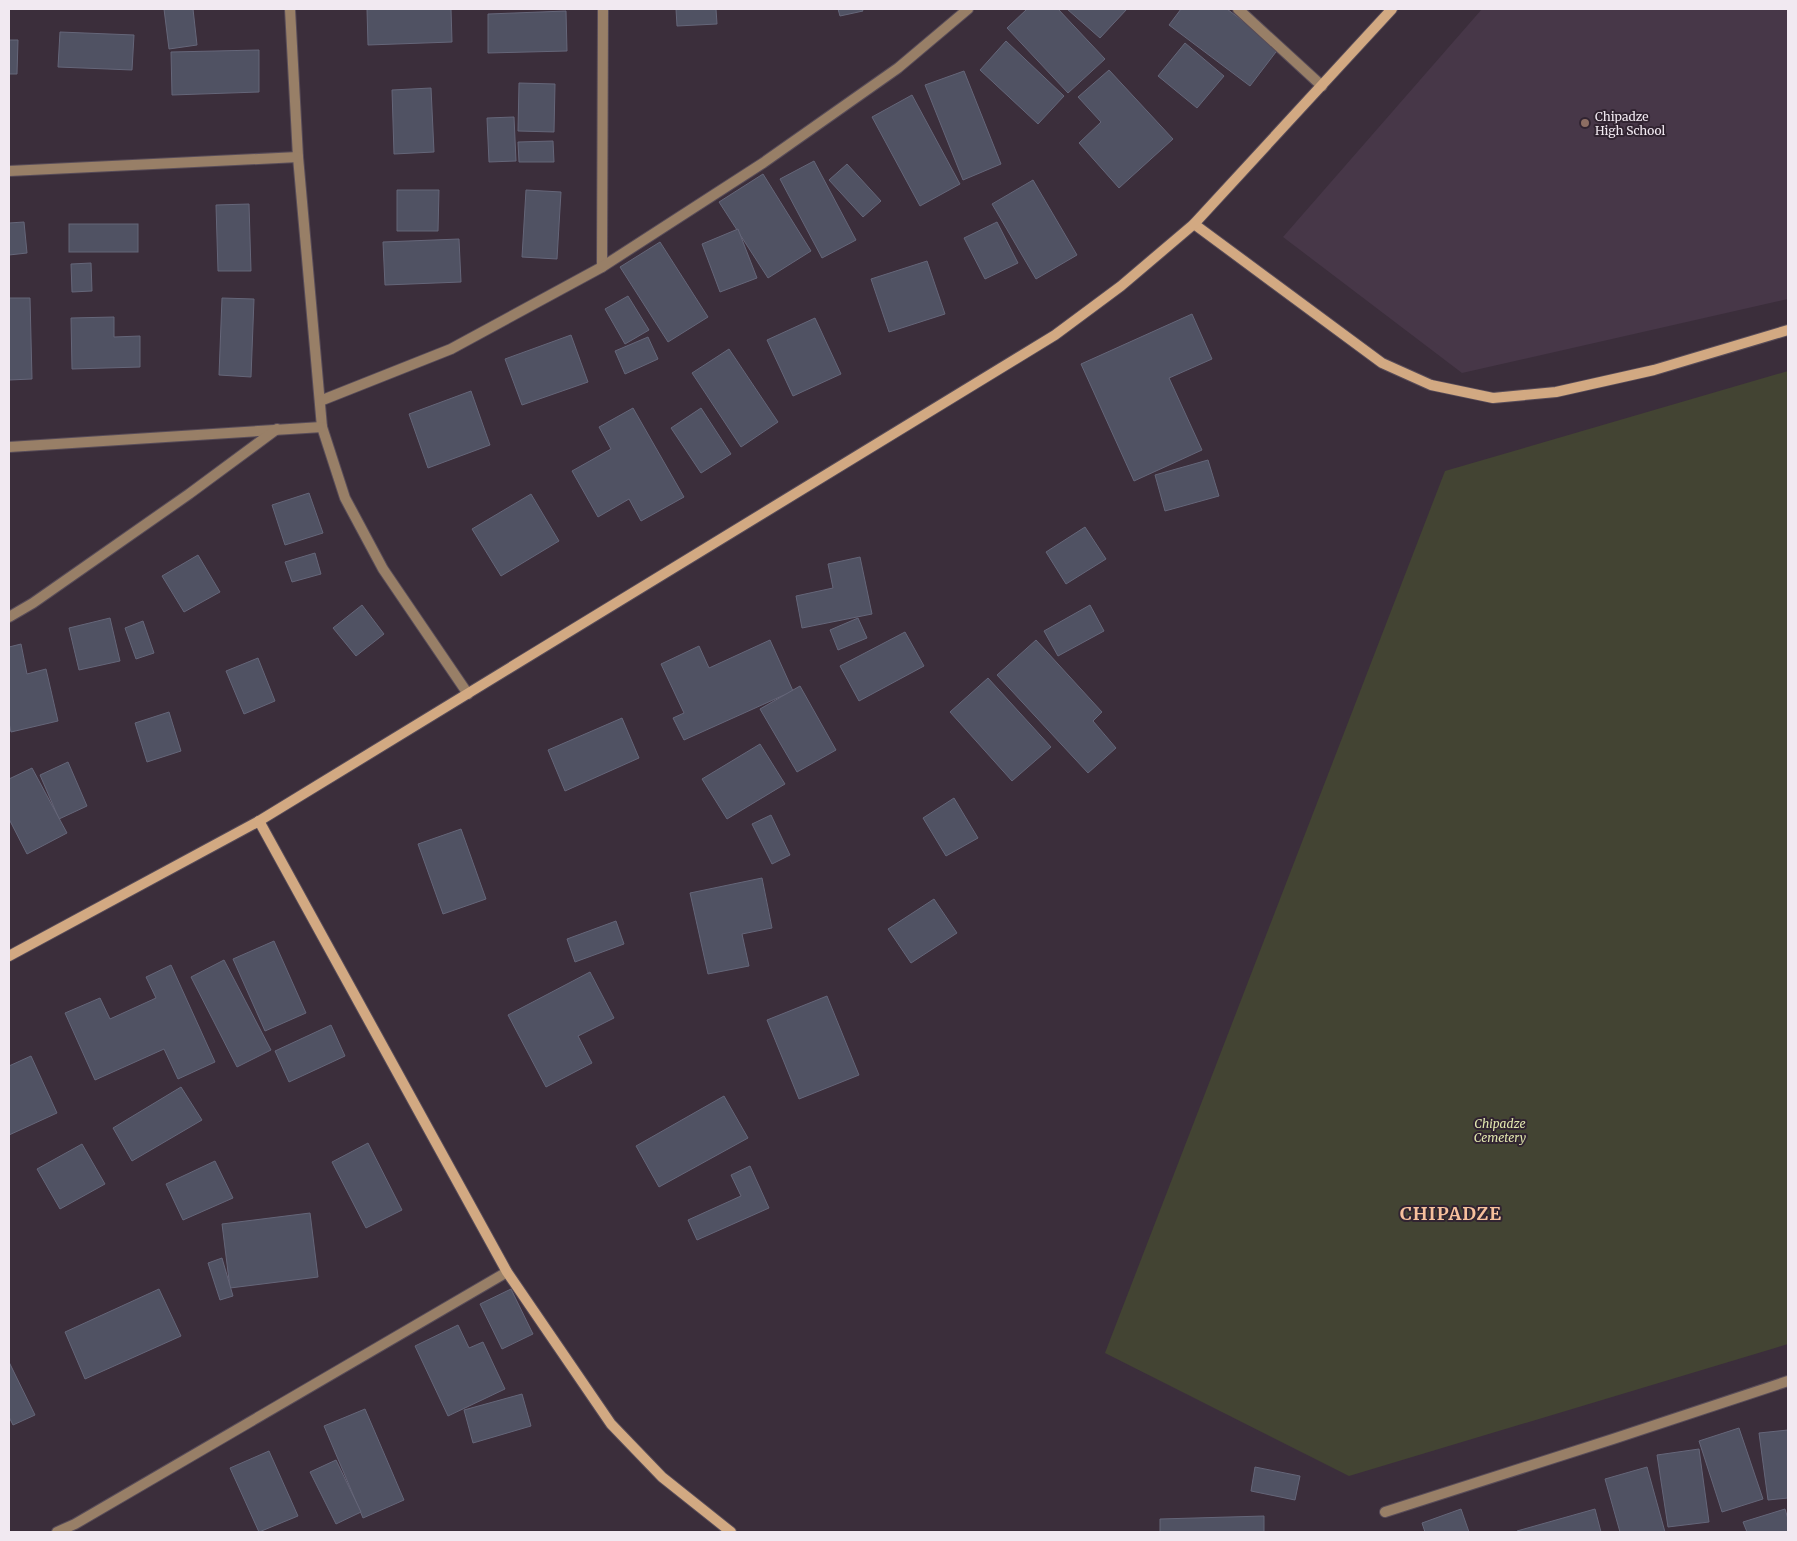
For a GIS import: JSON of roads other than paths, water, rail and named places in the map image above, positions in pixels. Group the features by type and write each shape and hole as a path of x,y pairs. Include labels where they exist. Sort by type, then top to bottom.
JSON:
{"street":[{"path":"290,9 298,157 322,426 345,498 383,569 468,694"},
{"path":"602,266 603,9"},
{"path":"320,401 451,349 602,266 763,163 898,68 968,9"},
{"path":"1238,9 1322,86"},
{"path":"9,956 259,820 1055,335 1122,286 1194,224 1392,9"},
{"path":"9,171 298,157"},
{"path":"1194,224 1382,363 1431,385 1493,398 1556,392 1654,370 1788,330"},
{"path":"9,448 322,426"},
{"path":"9,617 33,603 182,500 277,430"},
{"path":"259,820 507,1272 611,1424 662,1478 731,1532"},
{"path":"57,1532 78,1528 507,1272"},
{"path":"1385,1512 1614,1439 1788,1380"}],"place":[{"name":"Chipadze High School","path":"1585,123"}],"district":[{"name":"CHIPADZE","path":"1451,1213"}],"park label":[{"name":"Chipadze Cemetery","path":"1500,1130"}]}
